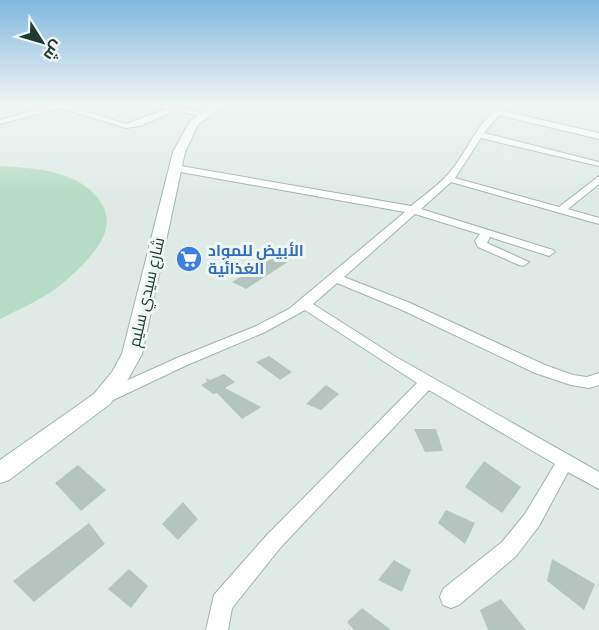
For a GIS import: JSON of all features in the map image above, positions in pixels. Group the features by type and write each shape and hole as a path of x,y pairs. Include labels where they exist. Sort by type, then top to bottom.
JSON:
{"main road":[{"name":"شارع سيدي سليم","path":"0,473 102,399 120,376 132,354 175,168 188,134"}],"street":[{"path":"102,399 161,370 290,315 449,179 458,170 480,135 596,165"},
{"path":"175,168 414,210 549,252"},
{"path":"449,179 599,221"},
{"path":"561,210 599,179"},
{"path":"487,233 481,241 482,245 524,262"},
{"path":"336,278 405,306 540,369 571,380 589,382 599,378"},
{"path":"305,304 427,383 599,481"},
{"path":"217,630 222,603 273,542 427,383"},
{"path":"451,597 509,549 532,520 565,462"}],"green space":[{"path":"0,166 43,170 72,178 95,194 103,206 107,222 100,243 75,273 49,293 0,319"}],"building":[{"path":"273,258 291,260 246,289 232,282"},
{"path":"269,356 292,372 280,380 256,362"},
{"path":"224,374 235,382 225,388 261,407 242,419 217,393 213,394 201,385 207,382 206,378 210,380"},
{"path":"326,385 339,394 321,410 306,404"},
{"path":"414,429 436,429 443,451 425,452"},
{"path":"484,461 521,487 502,513 465,487"},
{"path":"78,465 106,490 81,511 55,483"},
{"path":"183,502 198,519 178,540 162,524"},
{"path":"446,510 475,523 465,544 438,523"},
{"path":"89,523 105,544 34,602 13,581"},
{"path":"552,559 595,584 584,610 547,581"},
{"path":"394,560 411,570 402,592 378,580"},
{"path":"129,569 148,586 131,608 108,589"},
{"path":"501,599 526,630 488,630 480,610"},
{"path":"362,608 391,630 354,630 347,622"}],"place":[{"name":"الأبيض للمواد الغذائية","path":"189,259"}]}
